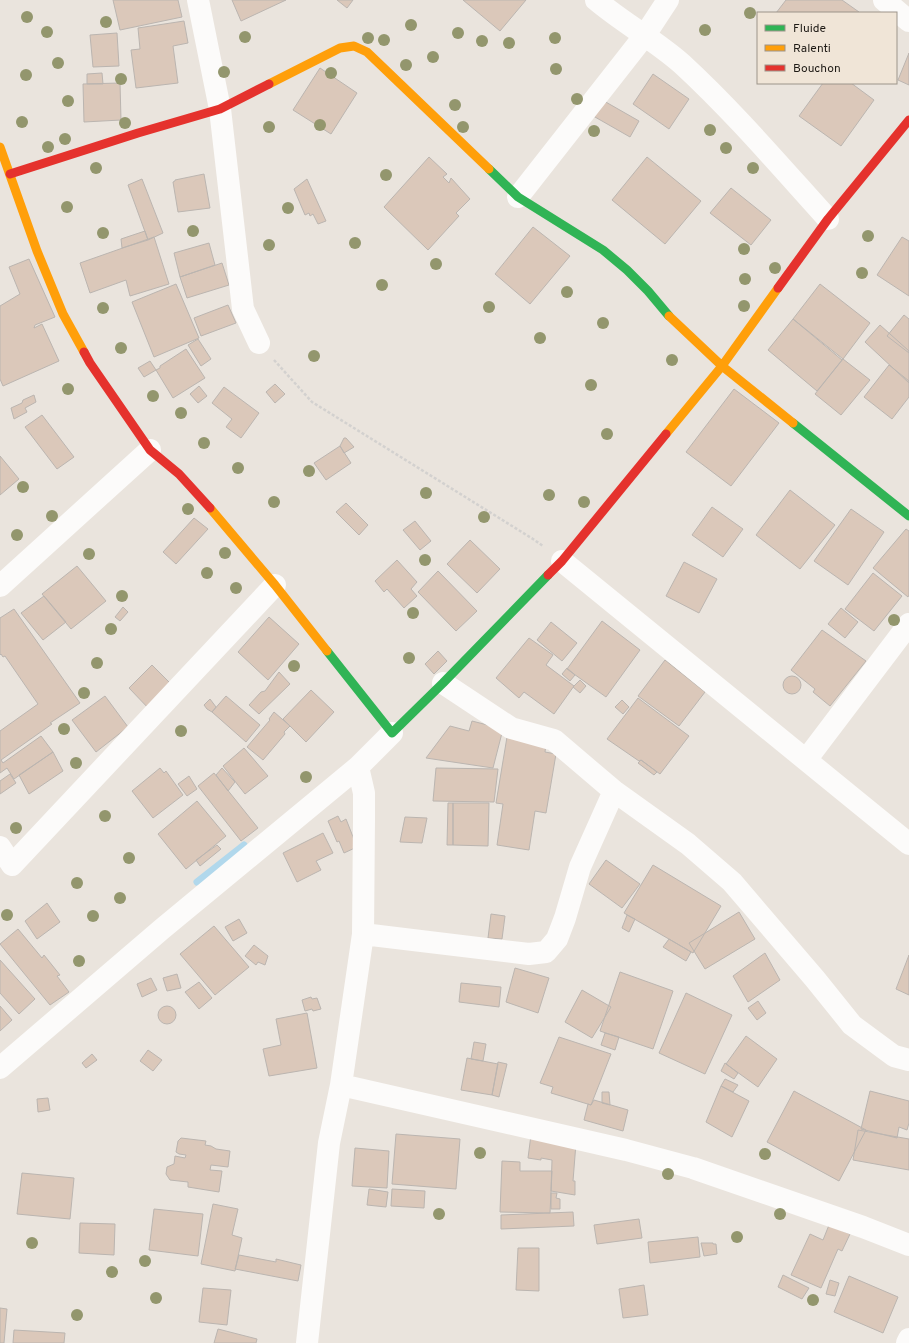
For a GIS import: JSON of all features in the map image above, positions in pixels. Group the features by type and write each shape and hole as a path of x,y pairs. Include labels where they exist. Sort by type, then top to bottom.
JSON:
{"street":[{"path":"198,0 220,109 243,308 259,343"},
{"path":"596,0 681,63 725,106 828,219"},
{"path":"518,197 645,35 668,0"},
{"path":"884,0 909,21"},
{"path":"10,174 138,133 220,109 340,48 354,46 367,52 518,197 603,250 627,270 648,291 673,321 722,366 909,516"},
{"path":"0,1068 162,929 358,767 443,683 562,561 722,366 828,219 909,120"},
{"path":"0,151 10,174 37,251 63,314 90,363 150,450 179,474 219,518 275,585 392,733"},
{"path":"0,586 150,450"},
{"path":"562,561 909,844"},
{"path":"4,863 275,585"},
{"path":"806,760 909,624"},
{"path":"443,683 511,728 554,740 614,791 688,844 732,882 815,979 852,1025 894,1056 909,1060"},
{"path":"307,1343 329,1143 341,1085 363,934 364,793 358,767"},
{"path":"363,934 529,954 546,952 557,939 565,918 580,867 614,791"},
{"path":"341,1085 618,1148 693,1168 863,1227 909,1245"},
{"path":"907,1343 909,1339"}],"path":[{"path":"259,343 312,402 533,539 562,561"}],"building":[{"path":"113,0 178,0 182,17 120,30"},
{"path":"232,0 286,0 241,21"},
{"path":"337,0 353,0 347,8"},
{"path":"463,0 526,0 500,31"},
{"path":"786,0 842,0 859,12 777,12"},
{"path":"184,21 188,43 173,46 178,83 136,88 131,50 140,49 138,28"},
{"path":"117,33 119,66 93,67 90,35"},
{"path":"909,53 909,85 898,80"},
{"path":"320,68 357,93 331,134 293,110"},
{"path":"102,73 103,84 87,84 87,74"},
{"path":"653,74 689,99 669,129 633,104"},
{"path":"120,83 121,120 84,122 83,84"},
{"path":"822,84 852,84 874,100 841,146 799,116"},
{"path":"597,97 639,121 630,137 588,113"},
{"path":"429,157 447,174 443,177 449,183 451,178 470,199 456,213 459,216 428,250 384,207"},
{"path":"647,157 701,201 665,244 612,200"},
{"path":"204,174 210,208 178,212 173,182 175,180"},
{"path":"142,179 163,233 148,240 128,185"},
{"path":"307,179 326,221 318,224 313,214 310,216 309,213 305,215 294,189"},
{"path":"731,188 771,220 751,245 710,213"},
{"path":"533,227 570,256 530,304 495,274"},
{"path":"145,231 148,240 122,248 121,239"},
{"path":"154,237 169,284 130,296 126,280 90,293 80,263"},
{"path":"902,237 909,241 909,296 877,275"},
{"path":"209,243 215,265 180,277 174,253"},
{"path":"29,259 55,317 35,325 34,328 42,324 59,361 3,386 0,379 0,306 20,294 9,267"},
{"path":"222,263 229,285 187,298 180,277"},
{"path":"176,284 199,338 154,357 132,302"},
{"path":"820,284 870,323 843,359 793,319"},
{"path":"228,305 236,323 201,336 194,318"},
{"path":"904,315 909,319 909,353 887,336"},
{"path":"793,319 842,360 817,391 768,350"},
{"path":"880,325 909,351 909,383 865,342"},
{"path":"198,339 211,359 201,366 188,345"},
{"path":"186,349 205,378 173,398 156,370"},
{"path":"843,359 870,380 841,415 815,394"},
{"path":"150,361 156,370 144,377 138,368"},
{"path":"889,365 909,381 909,397 892,419 864,397"},
{"path":"275,384 285,394 275,403 266,392"},
{"path":"199,386 207,396 198,403 190,394"},
{"path":"224,387 259,413 241,438 226,427 232,419 212,403"},
{"path":"734,389 779,423 731,486 686,452"},
{"path":"34,395 36,402 25,408 27,412 14,419 11,408"},
{"path":"42,415 74,457 57,469 25,427"},
{"path":"344,438 346,438 354,447 344,453 340,446"},
{"path":"340,446 351,463 326,480 314,463"},
{"path":"0,456 19,479 0,495"},
{"path":"790,490 835,525 800,569 756,535"},
{"path":"346,503 368,525 359,535 336,512"},
{"path":"712,507 743,529 723,557 692,535"},
{"path":"851,509 884,532 848,585 814,561"},
{"path":"194,518 208,529 176,564 163,552"},
{"path":"415,521 431,541 420,550 403,530"},
{"path":"906,529 909,531 908,597 873,568"},
{"path":"470,540 500,569 477,593 447,564"},
{"path":"397,560 417,582 411,589 417,596 404,608 387,589 384,592 375,581"},
{"path":"684,562 717,579 699,613 666,596"},
{"path":"77,566 106,601 71,629 42,594"},
{"path":"438,571 477,611 456,631 418,592"},
{"path":"873,573 902,596 874,631 845,609"},
{"path":"44,596 66,622 43,640 21,613"},
{"path":"123,607 128,612 120,621 115,617"},
{"path":"841,608 858,622 845,638 828,624"},
{"path":"14,609 80,703 50,723 52,724 1,760 3,763 41,736 53,752 14,779 7,768 0,773 0,731 38,704 5,656 3,657 1,654 0,655 0,618"},
{"path":"269,617 299,644 268,680 238,652"},
{"path":"602,621 640,650 606,697 567,669"},
{"path":"551,622 577,643 562,661 537,640"},
{"path":"822,630 866,661 830,706 813,692 815,689 791,670"},
{"path":"529,638 553,655 546,665 574,686 554,714 524,692 519,698 496,678"},
{"path":"438,651 447,661 434,674 425,664"},
{"path":"665,660 705,692 679,726 638,696"},
{"path":"152,665 176,689 152,712 129,688"},
{"path":"567,668 575,675 570,681 562,674"},
{"path":"279,672 290,684 259,714 249,705 261,692 265,691"},
{"path":"788,676 796,676 801,681 799,692 796,694 788,694 783,689 783,681"},
{"path":"580,680 586,686 580,693 573,687"},
{"path":"311,690 334,712 306,742 283,719"},
{"path":"105,696 128,727 96,752 72,720"},
{"path":"226,696 260,725 246,742 212,712"},
{"path":"638,698 689,736 660,774 641,760 639,761 607,739"},
{"path":"210,699 216,707 212,712 204,705"},
{"path":"622,700 629,707 623,714 615,707"},
{"path":"274,712 290,726 263,760 247,747 270,720 269,719"},
{"path":"472,721 503,729 493,768 426,758 450,726 469,731"},
{"path":"507,737 546,743 545,752 556,754 546,813 535,811 529,850 497,845 503,804 496,803"},
{"path":"244,748 268,776 245,794 223,766"},
{"path":"53,752 63,771 29,794 19,775"},
{"path":"641,760 657,772 654,775 638,763"},
{"path":"160,768 164,773 166,771 183,795 153,818 132,791"},
{"path":"222,768 235,782 228,791 216,775"},
{"path":"436,768 498,769 494,802 433,801"},
{"path":"214,773 258,828 241,841 198,786"},
{"path":"10,774 16,783 0,794 0,781"},
{"path":"189,776 197,789 187,796 178,784"},
{"path":"197,801 226,836 186,869 158,834"},
{"path":"448,803 453,803 453,845 447,845"},
{"path":"453,803 489,803 488,846 453,845"},
{"path":"338,816 341,822 346,819 357,847 344,853 339,841 337,842 328,821"},
{"path":"405,817 427,818 422,843 400,842"},
{"path":"323,833 333,853 316,861 321,870 297,882 283,853"},
{"path":"217,845 221,849 200,866 196,860"},
{"path":"606,860 640,884 622,908 589,884"},
{"path":"653,865 721,906 693,953 624,913"},
{"path":"47,903 60,922 37,939 25,921"},
{"path":"739,912 755,939 705,969 689,943"},
{"path":"491,914 505,916 502,939 488,938"},
{"path":"627,915 635,919 629,932 622,928"},
{"path":"239,919 247,933 233,941 225,927"},
{"path":"214,926 249,967 215,995 180,954"},
{"path":"18,929 42,958 44,955 60,975 57,976 69,992 50,1005 0,944"},
{"path":"669,939 691,952 686,961 663,947"},
{"path":"254,945 268,956 265,965 258,962 256,965 245,956"},
{"path":"765,953 780,980 748,1002 733,976"},
{"path":"909,955 909,995 896,989"},
{"path":"0,960 35,999 19,1014 0,993"},
{"path":"515,968 549,978 538,1013 506,1002"},
{"path":"620,972 673,991 653,1049 600,1031"},
{"path":"177,974 181,988 167,991 163,978"},
{"path":"151,978 157,990 142,997 137,984"},
{"path":"199,982 212,998 199,1009 185,992"},
{"path":"461,983 501,987 499,1007 459,1002"},
{"path":"582,990 611,1007 592,1038 565,1022"},
{"path":"686,993 732,1015 705,1074 659,1053"},
{"path":"311,997 312,999 317,998 321,1009 305,1011 302,1000"},
{"path":"758,1001 766,1013 757,1020 748,1008"},
{"path":"0,1006 12,1020 0,1031"},
{"path":"167,1006 173,1009 176,1015 173,1021 167,1024 161,1021 158,1015 161,1009"},
{"path":"307,1013 317,1068 269,1076 263,1049 281,1045 276,1019"},
{"path":"605,1033 619,1037 615,1050 601,1045"},
{"path":"746,1036 777,1059 758,1087 726,1064"},
{"path":"559,1037 611,1054 591,1105 551,1093 553,1087 540,1083"},
{"path":"474,1042 486,1044 483,1061 471,1059"},
{"path":"148,1050 162,1060 153,1071 140,1061"},
{"path":"92,1054 97,1060 86,1068 82,1063"},
{"path":"467,1058 498,1064 492,1095 461,1090"},
{"path":"498,1062 507,1064 499,1097 492,1095"},
{"path":"725,1063 738,1073 734,1079 721,1071"},
{"path":"725,1079 738,1085 733,1092 721,1086"},
{"path":"721,1086 749,1101 732,1137 706,1122"},
{"path":"794,1091 866,1130 839,1181 767,1142"},
{"path":"870,1091 909,1101 909,1123 907,1130 899,1127 897,1138 861,1129"},
{"path":"602,1092 609,1092 610,1105 602,1103"},
{"path":"48,1098 50,1110 38,1112 37,1099"},
{"path":"594,1100 628,1110 623,1131 584,1120 588,1104 591,1105"},
{"path":"858,1130 909,1139 909,1170 853,1160"},
{"path":"396,1134 460,1139 456,1189 392,1184"},
{"path":"531,1135 576,1143 573,1181 575,1181 575,1195 551,1191 552,1160 528,1158"},
{"path":"181,1138 206,1141 205,1145 216,1149 230,1151 228,1167 211,1165 210,1170 222,1171 219,1192 188,1187 188,1182 170,1180 166,1174 167,1167 174,1164 175,1156 185,1158 186,1155 176,1152 178,1141"},
{"path":"355,1148 389,1151 387,1188 352,1186"},
{"path":"502,1161 520,1162 520,1171 552,1171 550,1213 500,1212"},
{"path":"22,1173 74,1178 70,1219 17,1214"},
{"path":"369,1189 388,1192 386,1207 367,1205"},
{"path":"392,1189 425,1191 424,1208 391,1206"},
{"path":"551,1193 557,1193 556,1198 560,1199 560,1209 551,1209"},
{"path":"213,1204 238,1209 232,1235 242,1238 235,1271 201,1264"},
{"path":"154,1209 203,1214 198,1256 149,1250"},
{"path":"573,1212 574,1226 501,1229 501,1215"},
{"path":"639,1219 642,1238 597,1244 594,1225"},
{"path":"80,1223 115,1224 114,1255 79,1253"},
{"path":"829,1225 850,1234 842,1251 838,1249 821,1288 791,1275 810,1234 823,1240"},
{"path":"698,1237 700,1257 650,1263 648,1242"},
{"path":"701,1243 716,1244 717,1254 704,1256"},
{"path":"518,1248 539,1248 539,1291 516,1290"},
{"path":"239,1255 276,1262 276,1259 301,1265 298,1281 235,1269"},
{"path":"783,1275 809,1288 802,1299 778,1287"},
{"path":"849,1276 898,1297 883,1333 834,1312"},
{"path":"830,1280 839,1283 835,1296 826,1294"},
{"path":"644,1285 648,1315 623,1318 619,1289"},
{"path":"203,1288 231,1290 227,1325 199,1322"},
{"path":"0,1308 7,1309 4,1343 0,1343"},
{"path":"218,1329 257,1339 256,1343 214,1343"},
{"path":"14,1330 65,1333 64,1343 13,1343"}],"waterway":[{"path":"197,882 244,845"}],"traffic: fast":[{"path":"489,169 518,197 603,250 627,270 648,291 669,316"},
{"path":"793,423 909,516"},
{"path":"327,651 392,733 548,575"}],"traffic: slow":[{"path":"269,84 340,48 354,46 367,52 489,169"},
{"path":"0,147 37,251 63,314 84,352"},
{"path":"666,434 722,366 778,288"},
{"path":"669,316 722,366 793,423"},
{"path":"210,508 275,585 327,651"}],"traffic: jam":[{"path":"10,174 138,133 220,109 269,84"},
{"path":"778,288 828,219 909,120"},
{"path":"84,352 150,450 179,474 210,508"},
{"path":"548,575 562,561 666,434"}]}
